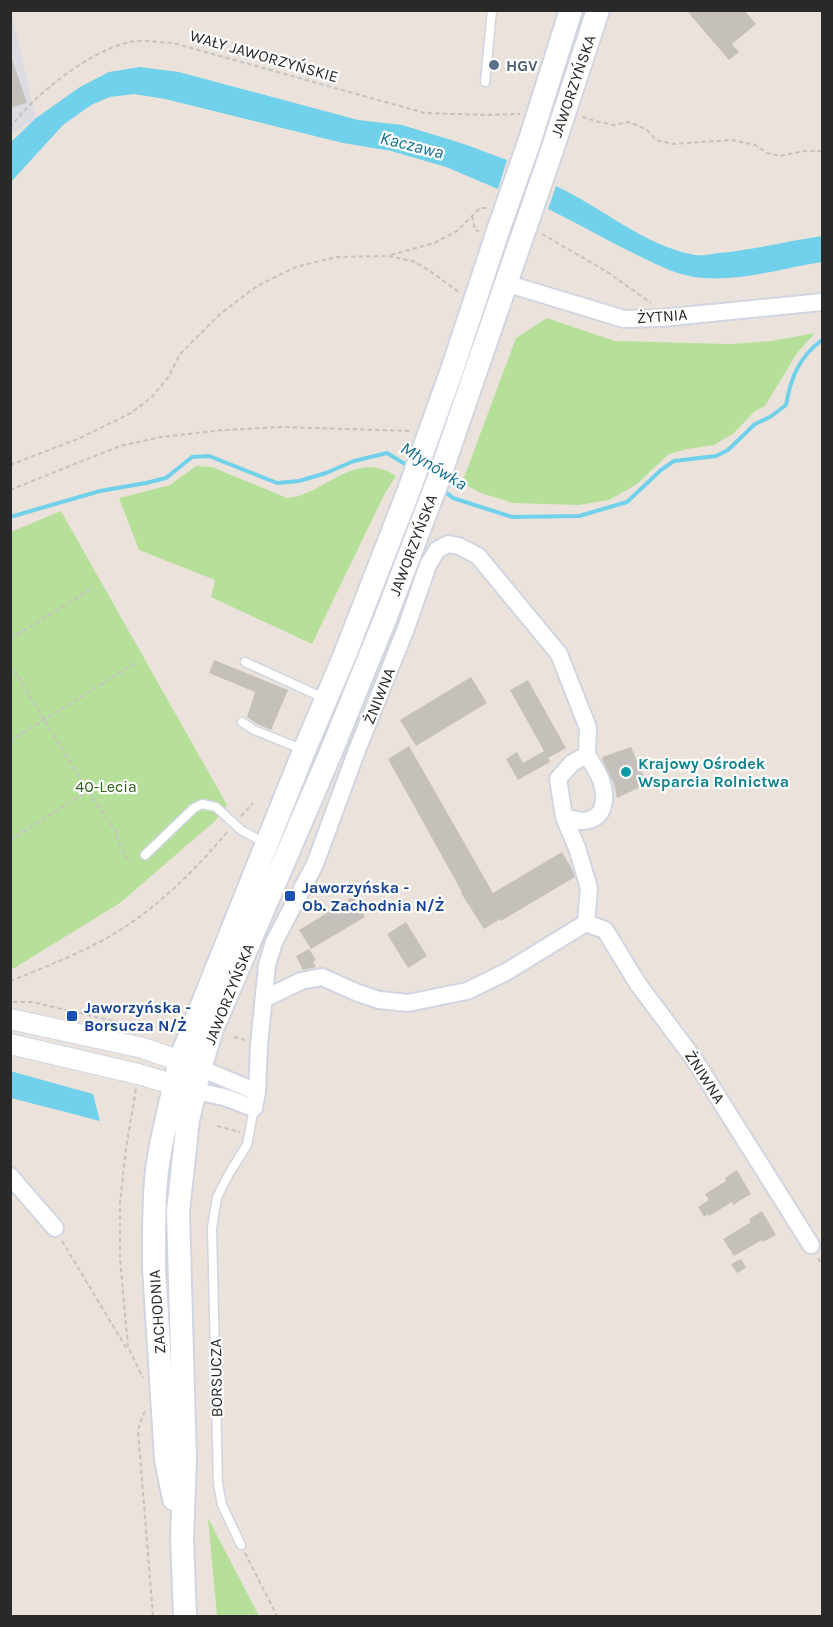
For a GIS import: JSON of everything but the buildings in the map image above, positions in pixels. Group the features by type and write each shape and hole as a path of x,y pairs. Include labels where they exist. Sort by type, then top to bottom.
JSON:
{"main road":[{"name":"JAWORZYŃSKA","path":"185,1088 190,1064 268,844 409,490 538,118 571,10"},
{"name":"JAWORZYŃSKA","path":"190,1064 212,1029 385,619 440,475 598,10"},
{"name":"ZACHODNIA","path":"185,1088 186,1136 178,1211 185,1460 182,1539 185,1617"}],"street":[{"name":"ŻYTNIA","path":"506,283 624,319 661,318 822,302"},
{"name":"ŻNIWNA","path":"255,1100 267,965 274,942 315,864 357,750 405,632 428,565 437,550 448,544 459,546 478,556 559,654 588,728 587,755 601,778 605,795 603,809 593,819 580,821 564,817"},
{"path":"264,999 301,981 322,977 379,1000 408,1003 447,996 467,990 506,972 586,923 590,888 564,817 558,779 572,763 587,755"},
{"name":"ŻNIWNA","path":"586,923 605,930 638,984 694,1059 811,1245"},
{"path":"10,1019 143,1048 190,1064 255,1100"},
{"path":"10,1044 224,1097 255,1100"},
{"path":"10,1176 55,1228"}],"lane":[{"path":"485,82 492,10"},
{"path":"245,662 326,699"},
{"path":"242,722 254,730 304,751"},
{"path":"145,855 199,804 216,807 244,832 268,844"},
{"name":"BORSUCZA","path":"240,1545 222,1505 218,1484 212,1228 217,1197 242,1154 250,1135 255,1100"}],"path":[{"name":"WAŁY JAWORZYŃSKIE","path":"10,128 42,93 75,69 106,50 132,41 172,43 425,113 485,115 517,113 538,118"},
{"path":"565,111 599,122 614,124 628,122 647,130 657,140 673,144 732,140 755,145 767,153 780,156 804,151 822,151"},
{"path":"388,256 434,243 457,231 480,208"},
{"path":"472,216 475,230"},
{"path":"546,235 644,297 653,304 661,318"},
{"path":"10,465 80,438 131,412 152,397 170,376 180,354 220,314 257,286 296,267 336,257 388,256 413,261 459,293 476,300"},
{"path":"10,490 120,446 161,437 223,430 282,427 415,432"},
{"path":"10,639 94,587"},
{"path":"10,741 137,662"},
{"path":"10,664 88,791 116,832 118,843 127,858 136,861 145,855"},
{"path":"10,840 88,791"},
{"path":"10,981 108,938 140,916 175,888 253,803"},
{"path":"10,1002 32,1002 148,1029"},
{"path":"130,1354 126,1338 120,1259 120,1203 136,1089"},
{"path":"216,1126 250,1135"},
{"path":"55,1228 147,1386"},
{"path":"146,1409 138,1431 153,1617"},
{"path":"240,1545 277,1617"}],"shaded area":[{"path":"10,11 36,118 11,136"}],"green space":[{"path":"547,318 615,341 731,344 772,341 815,333 797,353 765,406 755,411 734,433 714,445 669,454 637,484 609,500 579,505 513,503 481,493 462,483 516,338"},
{"path":"196,466 212,467 287,498 314,490 353,470 366,467 381,469 396,476 385,493 312,644 211,597 215,580 139,550 119,498 170,485"},
{"name":"40-Lecia","path":"61,511 227,805 216,820 120,903 11,970 11,532"},
{"path":"208,1518 259,1616 217,1616"}],"water":[{"name":"Kaczawa","path":"140,67 179,72 358,120 402,125 507,160 498,189 446,167 391,151 343,143 165,99 134,94 110,97 91,105 63,125 11,182 11,142 36,118 80,87 109,72"},
{"path":"556,186 641,235 676,250 704,255 822,236 822,262 734,278 704,278 678,273 639,256 548,209"},
{"path":"10,1071 93,1094 100,1121 11,1098"}],"waterway":[{"name":"Młynówka","path":"443,490 453,498 512,517 579,516 627,502 674,461 716,456 728,450 755,424 770,417 786,405 790,385 797,368 807,353 822,340"},
{"name":"Młynówka","path":"10,517 100,491 166,478 192,457 209,456 277,483 299,481 354,461 387,453 410,467"}],"place":[{"name":"HGV","path":"494,65"},
{"name":"Krajowy Ośrodek Wsparcia Rolnictwa","path":"626,772"},
{"name":"Jaworzyńska - Ob. Zachodnia N/Ż","path":"290,896"},
{"name":"Jaworzyńska - Borsucza N/Ż","path":"72,1016"}]}
